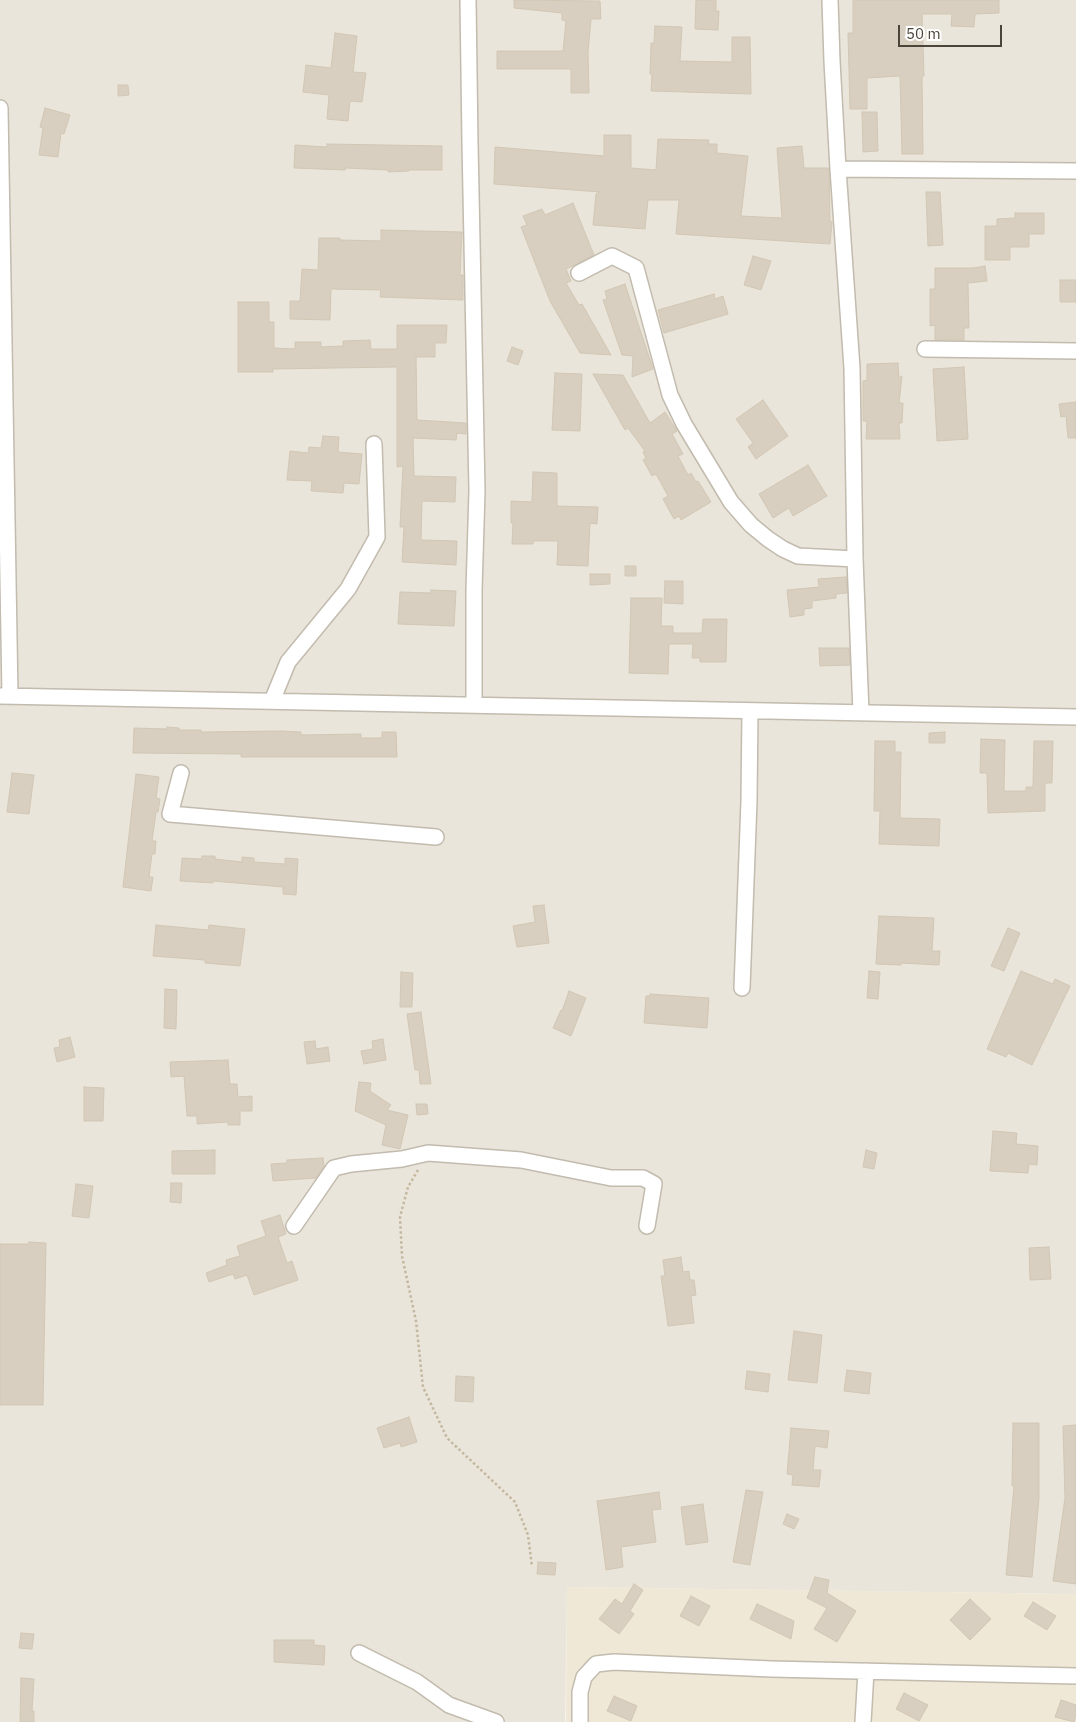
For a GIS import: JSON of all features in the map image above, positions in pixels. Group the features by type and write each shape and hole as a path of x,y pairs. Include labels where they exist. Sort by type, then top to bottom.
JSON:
{"street":[{"path":"468,0 477,490 474,590 474,705"},
{"path":"830,0 838,169 852,368 855,559 861,713"},
{"path":"0,108 5,696 1076,717"},
{"path":"838,169 1076,171"},
{"path":"579,273 612,256 636,268 670,395 684,424 730,502 751,525 782,549 798,556 855,559"},
{"path":"925,349 1076,351"},
{"path":"272,701 288,662 348,588 377,537 374,444"},
{"path":"742,988 749,801 750,710"},
{"path":"181,773 170,814 436,837"},
{"path":"294,1226 334,1168 351,1164 402,1159 428,1153 521,1160 611,1178 643,1178 654,1184 647,1226"},
{"path":"359,1653 417,1682 449,1705 496,1722"},
{"path":"580,1722 580,1692 584,1677 596,1664 614,1662 761,1669 1076,1676"},
{"path":"863,1722 866,1671"}],"path":[{"path":"428,1153 408,1187 400,1217 402,1256 416,1321 423,1387 447,1438 515,1502 528,1535 532,1567"}],"shaded area":[{"path":"0,0 1076,0 1076,1594 567,1587 565,1722 0,1722"},
{"path":"567,1587 1076,1594 1076,1722 566,1722"}],"building":[{"path":"514,0 600,1 601,19 591,19 588,52 589,93 571,93 571,69 497,69 497,51 563,51 566,21 562,20 562,13 514,8"},
{"path":"696,0 716,0 716,11 719,11 718,30 695,29"},
{"path":"853,0 999,0 999,13 975,14 974,27 951,26 952,14 922,14 924,76 922,76 923,154 902,154 900,76 867,78 867,109 850,109 848,33 853,33"},
{"path":"655,26 682,27 680,61 732,62 732,37 750,37 751,94 651,91 651,43 654,43"},
{"path":"335,33 357,36 353,72 366,73 362,102 350,101 348,121 327,119 329,95 303,92 306,65 331,68"},
{"path":"118,85 128,85 129,95 118,96"},
{"path":"45,108 70,115 64,134 61,133 58,157 39,155 43,128 40,127"},
{"path":"862,112 877,112 878,151 863,152"},
{"path":"604,135 631,135 631,168 656,170 658,139 709,140 708,144 717,144 717,153 748,156 741,216 782,218 777,148 802,146 804,168 829,168 830,221 832,222 830,244 676,234 679,200 648,200 645,229 593,225 596,194 600,192 494,184 495,147 604,156"},
{"path":"327,144 442,146 442,170 388,172 388,170 346,168 345,170 294,168 295,145 327,147"},
{"path":"926,192 940,192 943,245 928,246"},
{"path":"573,203 594,255 566,269 571,281 566,283 579,305 582,304 611,355 580,353 550,301 521,227 527,225 523,216 542,209 545,215"},
{"path":"1015,213 1044,213 1044,234 1029,234 1029,247 1010,247 1010,260 985,260 985,226 997,226 997,219 1015,218"},
{"path":"381,230 462,232 460,275 463,275 463,300 380,297 381,290 331,289 330,320 290,319 290,301 300,301 302,269 318,270 319,238 381,241"},
{"path":"753,256 771,261 761,290 744,285"},
{"path":"985,266 987,281 968,283 969,328 964,328 964,340 935,340 935,325 930,326 930,289 935,289 935,268 973,268"},
{"path":"1060,280 1076,280 1076,302 1060,302"},
{"path":"625,284 653,369 632,377 633,356 622,355 603,300 607,299 605,291"},
{"path":"714,294 715,299 723,296 728,314 664,333 658,310"},
{"path":"238,302 269,302 269,322 274,322 274,348 295,349 295,342 321,342 321,347 343,346 343,341 370,340 371,349 397,349 397,325 447,325 446,343 435,343 435,357 416,357 417,420 466,423 466,434 457,433 456,440 413,438 414,476 456,477 455,502 422,501 421,540 457,541 456,565 402,562 404,527 400,527 403,466 397,467 397,367 273,369 273,372 238,372"},
{"path":"512,347 523,351 518,365 507,361"},
{"path":"898,363 899,378 902,376 899,403 903,403 902,423 899,423 900,439 866,439 867,421 863,421 863,381 867,380 867,364"},
{"path":"964,367 968,439 937,441 933,369"},
{"path":"555,373 582,374 580,431 552,430"},
{"path":"593,374 623,375 650,423 665,412 677,431 672,434 683,454 678,456 688,475 691,473 696,482 698,481 711,502 681,520 679,516 674,519 663,499 668,496 656,474 652,476 643,460 646,458 643,452 645,451 628,428 625,430"},
{"path":"763,400 788,436 756,459 748,447 753,443 736,419"},
{"path":"1076,402 1076,438 1068,438 1066,416 1061,417 1059,404"},
{"path":"323,436 339,437 338,452 362,454 359,484 344,483 343,493 311,491 312,481 287,480 290,451 308,453 309,447 321,448"},
{"path":"808,465 827,496 793,516 789,508 773,518 759,494"},
{"path":"533,472 557,473 557,506 598,507 597,524 590,523 588,566 557,565 558,541 533,541 533,544 512,544 511,501 532,502"},
{"path":"625,566 636,566 636,576 625,576"},
{"path":"590,574 610,574 610,584 590,585"},
{"path":"846,577 847,593 836,594 836,598 812,601 812,608 804,609 804,615 790,617 787,590 819,587 818,579"},
{"path":"665,581 683,581 683,604 664,603"},
{"path":"431,590 456,591 454,626 398,624 400,592 431,593"},
{"path":"631,598 662,598 661,626 673,626 673,633 702,633 703,619 727,619 726,662 700,662 700,658 692,658 693,644 669,644 668,674 629,673"},
{"path":"819,648 849,648 850,665 820,666"},
{"path":"167,727 179,728 179,730 201,730 201,732 281,731 301,732 301,735 361,734 361,738 382,738 382,732 396,732 397,757 241,757 241,754 133,753 134,728 167,729"},
{"path":"945,732 945,743 929,743 929,733"},
{"path":"981,739 1005,740 1004,791 1026,791 1026,787 1033,787 1034,741 1053,741 1052,783 1045,783 1045,811 988,813 987,773 980,773"},
{"path":"875,741 895,741 895,752 901,752 900,818 940,819 939,846 879,844 880,811 874,811"},
{"path":"12,773 34,775 29,814 7,812"},
{"path":"136,774 159,777 156,798 160,799 152,841 156,841 155,854 152,854 149,877 153,877 151,891 123,887"},
{"path":"202,856 215,856 215,859 242,862 242,857 254,858 254,862 285,864 285,858 298,859 296,895 283,894 283,887 213,881 213,883 180,881 182,858 202,859"},
{"path":"544,905 549,943 517,947 513,926 535,922 533,906"},
{"path":"879,916 934,918 932,951 940,951 939,965 876,964"},
{"path":"156,925 208,930 209,925 245,929 240,966 205,963 205,960 153,956"},
{"path":"1008,928 1020,933 1004,971 991,966"},
{"path":"869,971 880,972 878,999 867,998"},
{"path":"1021,971 1053,984 1055,979 1070,986 1032,1065 1008,1053 1006,1057 987,1049"},
{"path":"401,972 413,973 412,1007 400,1007"},
{"path":"165,989 177,990 176,1029 164,1028"},
{"path":"569,991 586,998 571,1036 553,1028 562,1011"},
{"path":"650,994 709,998 707,1028 644,1023 646,996 650,996"},
{"path":"421,1012 431,1084 420,1084 419,1070 415,1070 407,1014"},
{"path":"70,1037 75,1057 57,1062 54,1048 60,1047 59,1040"},
{"path":"383,1039 386,1060 364,1064 361,1051 373,1049 372,1041"},
{"path":"315,1041 316,1049 328,1047 330,1061 307,1064 304,1042"},
{"path":"228,1060 230,1084 237,1084 238,1097 252,1096 252,1111 240,1111 240,1125 228,1125 228,1122 197,1124 197,1116 187,1116 184,1076 171,1077 170,1062"},
{"path":"359,1082 371,1083 370,1091 391,1105 387,1110 408,1115 400,1149 382,1145 386,1125 355,1111"},
{"path":"84,1087 104,1088 103,1121 84,1121"},
{"path":"416,1104 427,1104 428,1114 417,1115"},
{"path":"993,1131 1017,1133 1016,1144 1038,1146 1037,1165 1029,1164 1028,1173 990,1171"},
{"path":"215,1150 215,1174 172,1174 172,1151"},
{"path":"866,1150 877,1153 874,1169 863,1167"},
{"path":"323,1158 324,1166 316,1178 273,1181 271,1164 287,1163 287,1160"},
{"path":"171,1183 182,1183 181,1203 170,1202"},
{"path":"76,1184 93,1186 89,1218 72,1216"},
{"path":"280,1215 286,1234 278,1237 287,1263 292,1261 298,1280 254,1295 247,1275 235,1279 233,1274 209,1282 206,1273 227,1265 226,1260 240,1256 237,1246 266,1236 261,1221"},
{"path":"29,1242 46,1243 43,1405 0,1405 0,1244 29,1244"},
{"path":"1049,1247 1051,1279 1030,1280 1029,1248"},
{"path":"681,1257 683,1272 689,1271 690,1280 694,1280 696,1295 691,1296 694,1323 668,1326 661,1276 665,1276 663,1260"},
{"path":"794,1331 822,1335 817,1383 788,1380"},
{"path":"847,1370 871,1373 869,1394 844,1391"},
{"path":"747,1371 770,1374 768,1392 745,1389"},
{"path":"456,1376 474,1377 473,1402 455,1401"},
{"path":"409,1417 417,1442 401,1447 400,1443 384,1448 377,1428"},
{"path":"1013,1423 1039,1423 1039,1498 1032,1577 1006,1575 1014,1486 1012,1486"},
{"path":"1076,1425 1076,1584 1053,1581 1065,1498 1063,1426"},
{"path":"791,1428 829,1431 827,1448 815,1446 813,1470 821,1470 819,1487 792,1485 793,1475 787,1474"},
{"path":"746,1490 763,1492 750,1565 733,1562"},
{"path":"659,1492 661,1509 652,1510 656,1542 621,1547 623,1567 606,1570 597,1501"},
{"path":"703,1504 708,1542 686,1545 681,1507"},
{"path":"787,1514 799,1519 794,1529 783,1524"},
{"path":"538,1562 556,1563 555,1575 537,1574"},
{"path":"815,1577 829,1580 827,1593 856,1611 837,1642 814,1629 827,1608 807,1598"},
{"path":"634,1584 643,1590 630,1611 634,1614 619,1634 599,1619 615,1599 622,1604"},
{"path":"691,1596 710,1606 699,1626 680,1616"},
{"path":"970,1599 991,1619 970,1640 950,1620"},
{"path":"1033,1602 1056,1616 1047,1630 1024,1616"},
{"path":"757,1604 794,1621 791,1639 750,1619"},
{"path":"21,1633 34,1634 32,1649 19,1648"},
{"path":"274,1640 314,1640 314,1645 325,1646 324,1665 274,1662"},
{"path":"21,1678 34,1679 32,1711 34,1711 34,1722 20,1722"},
{"path":"904,1693 928,1705 919,1721 896,1709"},
{"path":"614,1696 637,1706 631,1721 607,1711"},
{"path":"1061,1700 1076,1705 1074,1722 1055,1717"}]}
